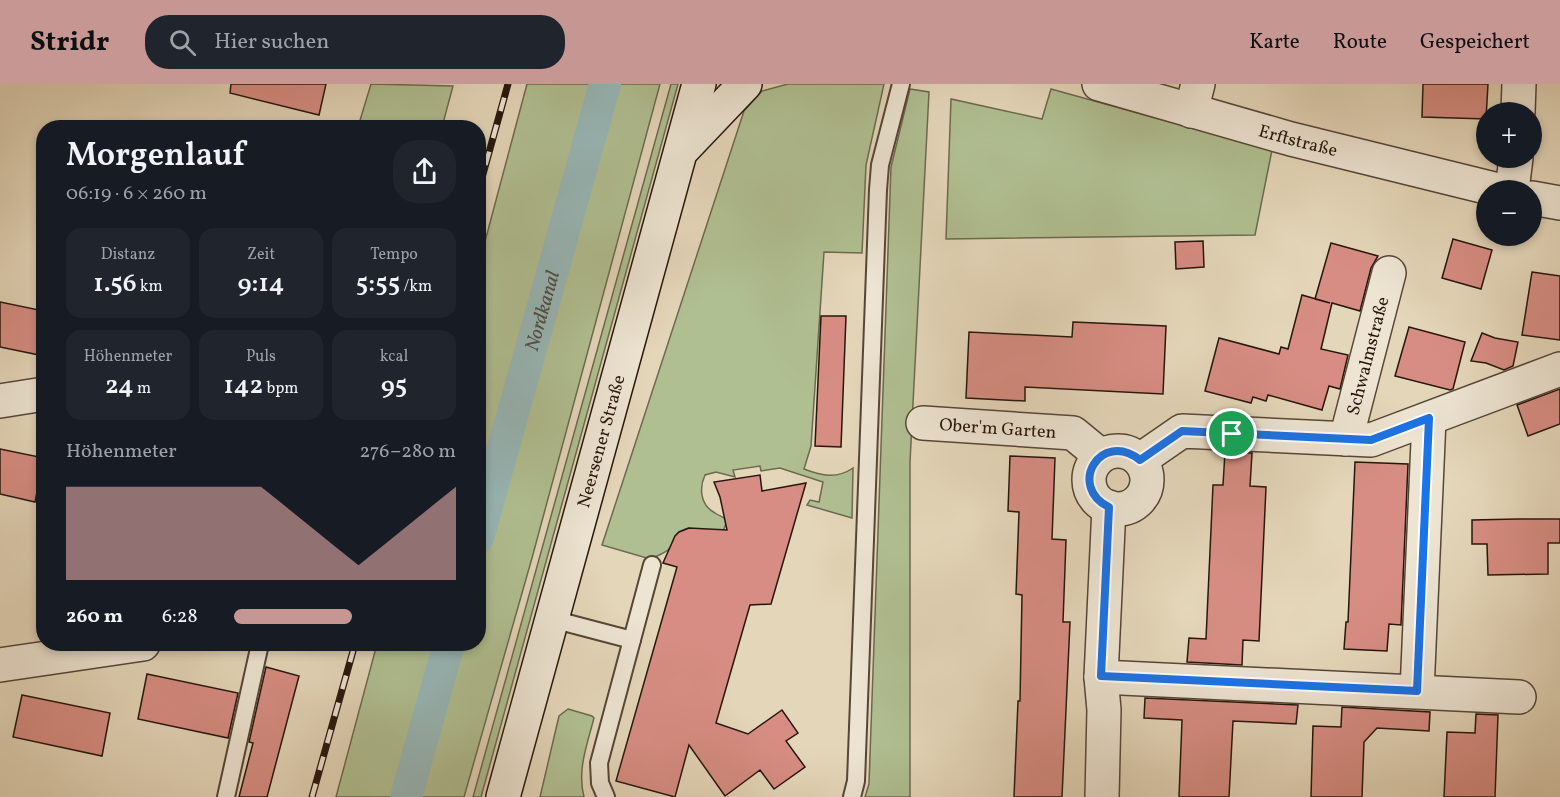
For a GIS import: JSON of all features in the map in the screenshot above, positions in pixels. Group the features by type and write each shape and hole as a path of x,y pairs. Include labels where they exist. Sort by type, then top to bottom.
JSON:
{"street":[{"name":"Neersener Straße","path":"503,797 699,84"},
{"path":"681,151 745,84"},
{"name":"Erftstraße","path":"1099,84 1194,98 1291,139 1476,185"},
{"path":"1518,102 1519,84"},
{"path":"1542,200 1560,203"},
{"name":"Schwalmstraße","path":"1346,439 1389,273"},
{"name":"Schwalmstraße","path":"1140,460 1182,431 1371,440 1560,369"},
{"path":"0,401 36,395"},
{"path":"1417,691 1429,418"},
{"name":"Ober'm Garten","path":"923,423 1073,433 1101,456"},
{"path":"1117,450 1125,451 1140,460 1148,477 1143,496 1128,507 1118,509 1100,503 1094,497 1089,480 1090,471 1101,456 1117,450"},
{"path":"1102,797 1104,710 1101,676 1109,507"},
{"path":"0,665 95,651"},
{"path":"1101,676 1519,697"}],"lane":[{"path":"852,797 856,781 878,190 880,165 901,84"},
{"path":"606,797 600,783 599,763 652,565"},
{"path":"552,619 632,640"},
{"path":"226,797 258,651"}],"green space":[{"path":"371,84 453,86 444,120 360,120"},
{"path":"527,84 660,84 532,558 464,797 336,797 375,651 486,651 486,238"},
{"path":"671,84 678,84 481,797 473,797"},
{"path":"788,84 884,84 866,165 862,253 824,252 811,446 804,469 835,475 853,468 852,518 807,505 810,500 819,502 823,482 780,468 761,471 760,466 733,470 735,477 716,472 705,475 702,496 706,506 727,521 720,539 689,528 678,534 667,551 650,559 602,545 744,111 762,91"},
{"path":"910,89 929,92 910,462 910,797 865,797 869,784 891,167"},
{"path":"1051,89 1272,150 1255,235 946,239 951,99 1042,119"},
{"path":"568,709 594,718 582,767 584,797 540,797 559,716"}],"building":[{"path":"231,84 326,84 319,115 230,93"},
{"path":"1423,84 1488,84 1487,102 1476,102 1476,119 1422,117"},
{"path":"1453,239 1492,250 1481,289 1442,278"},
{"path":"1203,241 1204,267 1176,269 1175,242"},
{"path":"1331,243 1378,256 1371,268 1360,311 1332,303 1321,349 1348,355 1340,389 1329,386 1322,410 1268,395 1266,401 1253,397 1251,403 1205,391 1219,338 1279,354 1281,347 1288,349 1302,295 1315,299"},
{"path":"1532,272 1560,276 1560,340 1522,335"},
{"path":"0,302 36,309 36,354 0,347"},
{"path":"821,316 846,316 841,447 815,446"},
{"path":"1073,322 1166,326 1163,394 1025,387 1025,401 966,398 969,332 1072,337"},
{"path":"1409,327 1465,342 1453,389 1395,376"},
{"path":"1482,333 1518,342 1513,366 1504,370 1486,363 1471,361"},
{"path":"1560,389 1560,424 1528,436 1517,405"},
{"path":"0,449 36,456 35,502 0,494"},
{"path":"1225,452 1252,453 1250,486 1266,487 1259,641 1243,640 1242,665 1187,662 1189,638 1206,639 1213,485 1223,485"},
{"path":"1010,456 1055,458 1052,539 1066,540 1063,622 1070,622 1062,797 1014,797 1018,701 1020,701 1022,595 1016,594 1019,512 1008,511"},
{"path":"1355,462 1408,464 1401,625 1389,624 1387,651 1344,649 1346,622 1348,622"},
{"path":"760,475 762,491 806,483 771,604 750,605 716,723 748,734 782,710 798,733 786,741 805,767 774,789 760,770 725,796 689,745 675,797 616,781 677,567 663,563 675,536 689,528 727,530 720,497 714,482"},
{"path":"1560,519 1560,543 1548,543 1548,574 1488,575 1487,544 1472,544 1472,520"},
{"path":"266,667 299,676 267,797 239,797 253,743 249,742"},
{"path":"147,674 238,693 228,738 138,719"},
{"path":"22,695 110,713 102,756 13,737"},
{"path":"1145,698 1298,705 1296,724 1233,721 1229,797 1179,797 1182,720 1144,718"},
{"path":"1342,707 1430,712 1429,731 1377,728 1364,742 1362,797 1311,797 1313,726 1341,727"},
{"path":"1476,714 1498,715 1495,797 1444,797 1447,732 1475,733"}],"waterway":[{"name":"Nordkanal","path":"486,509 605,84"},
{"name":"Nordkanal","path":"406,797 447,651"}],"railway":[{"path":"486,163 508,84"},
{"path":"312,797 353,651"}],"route":[{"path":"1429,418 1417,691 1101,676 1109,507 1094,497 1090,489 1090,471 1101,456 1108,452 1125,451 1140,460 1182,431 1232,434 1371,440 1429,418"}]}
